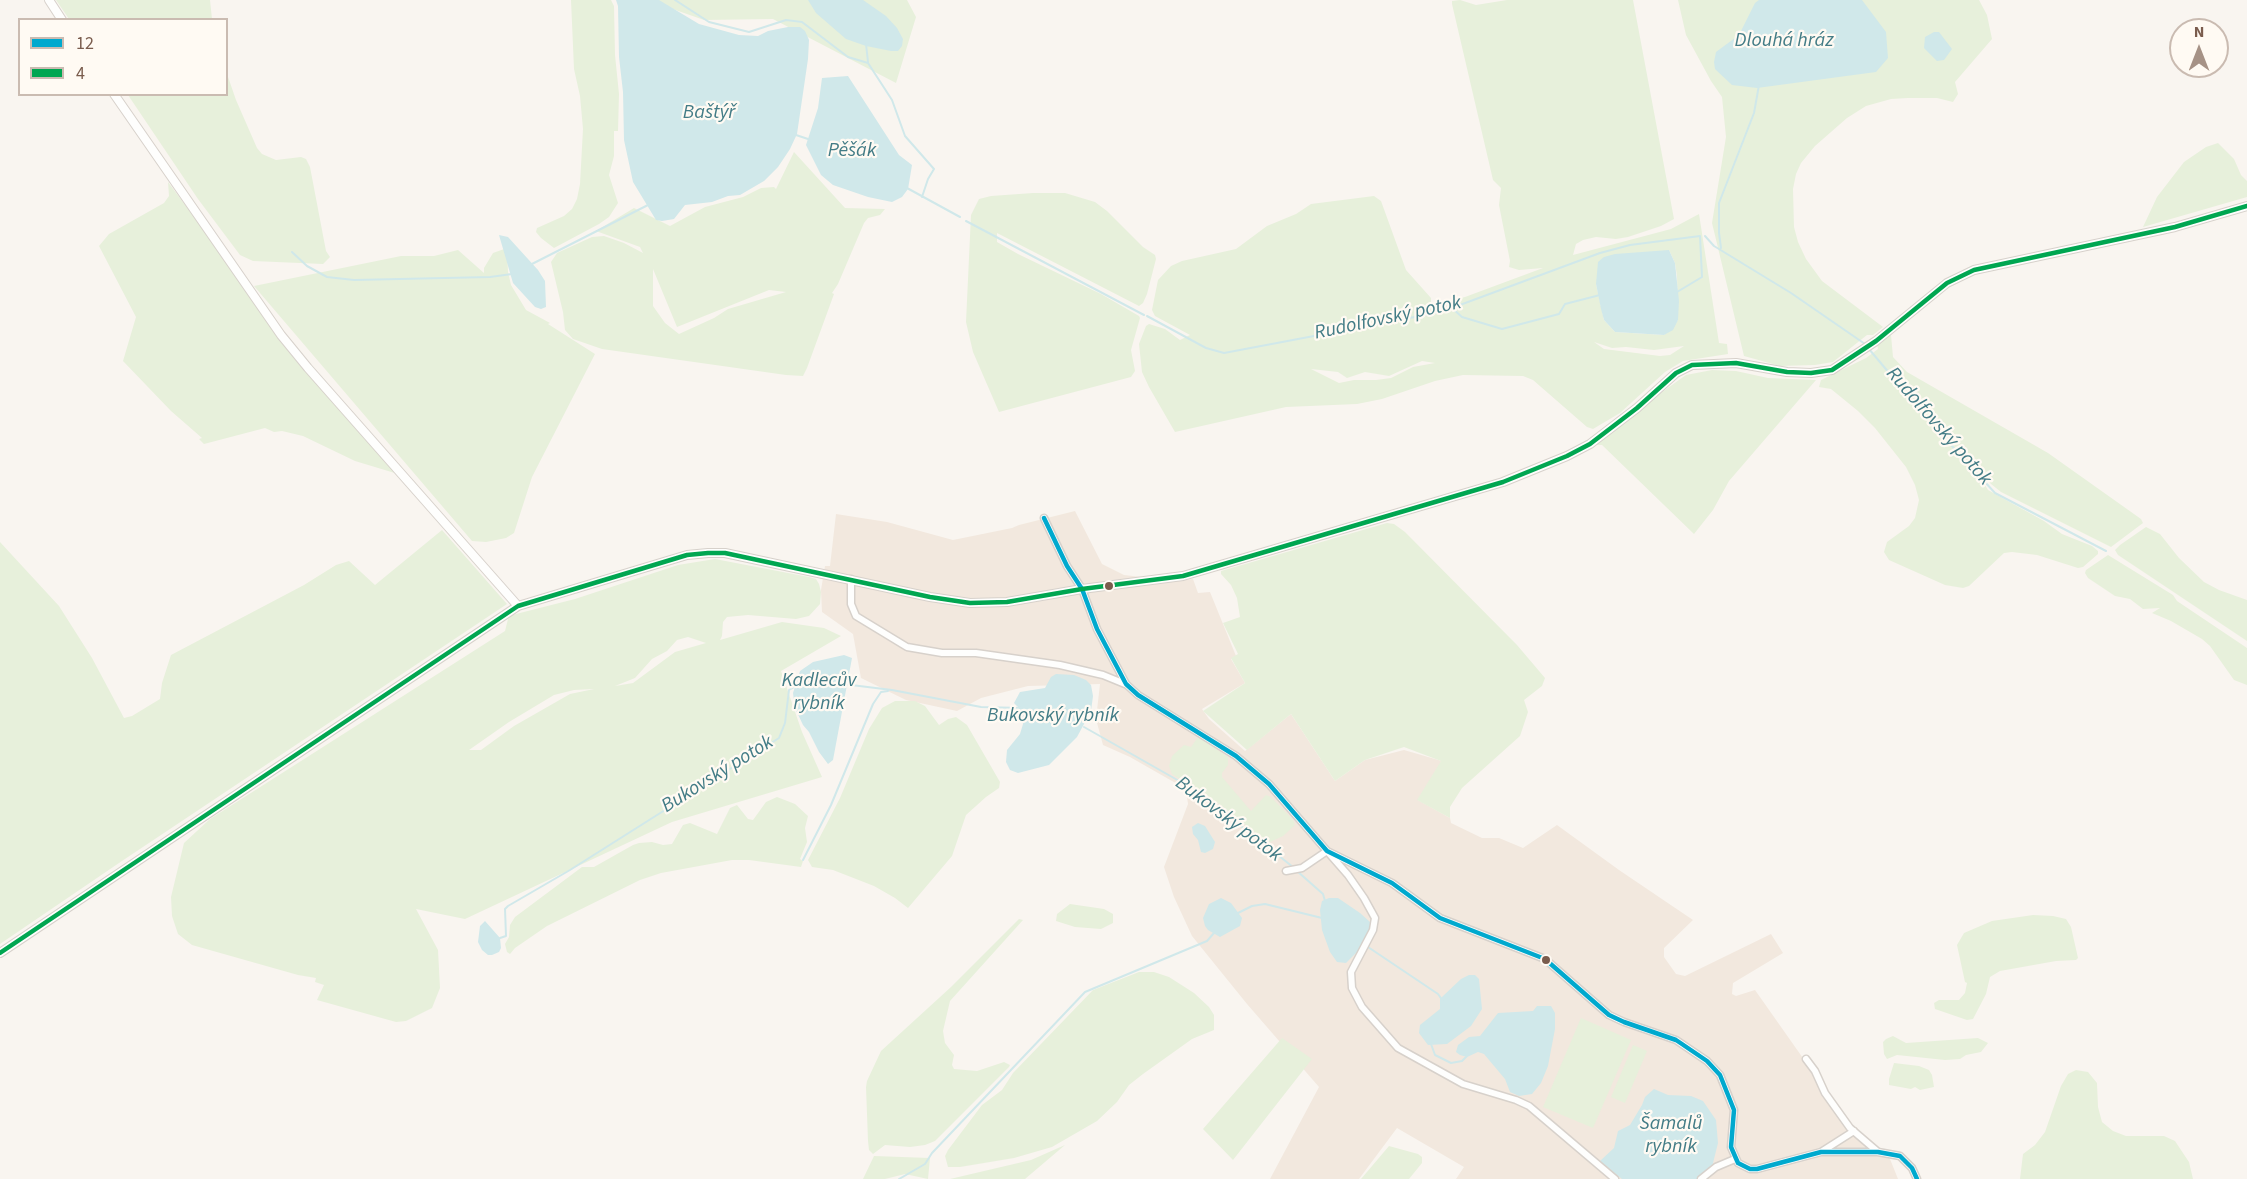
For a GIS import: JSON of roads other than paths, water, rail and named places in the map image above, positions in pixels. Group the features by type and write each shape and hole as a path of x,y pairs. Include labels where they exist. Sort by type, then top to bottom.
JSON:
{"street":[{"path":"48,0 61,18"},
{"path":"115,96 281,335 518,606"},
{"path":"0,953 518,606 687,555 708,552 970,603 1007,602 1082,589 1183,576 1503,482 1567,456 1590,444 1637,408 1676,373 1692,365 1736,363 1787,372 1811,373 1832,370 1876,341 1947,283 1974,270 2175,227 2247,206"},
{"path":"1044,518 1067,566 1082,589 1097,629 1126,684 1138,695 1236,756 1269,784 1348,875 1375,918 1373,930 1351,972 1352,988 1362,1007 1398,1048 1463,1084 1529,1106 1615,1179"},
{"path":"851,579 851,604 856,616 907,647 942,653 976,653 1060,665 1103,675 1126,684"},
{"path":"1288,871 1300,869 1327,851"},
{"path":"1327,851 1392,883 1440,918 1545,959 1609,1015 1633,1026 1676,1040 1690,1048 1707,1061 1720,1076 1734,1110 1731,1147 1735,1159 1743,1166 1757,1169 1821,1152 1878,1152 1899,1156 1912,1168 1917,1179"},
{"path":"1806,1059 1815,1071 1825,1093 1854,1131 1878,1152"},
{"path":"1821,1152 1854,1131"},
{"path":"1701,1179 1716,1167 1735,1159"}],"water":[{"name":"Baštýř","path":"616,0 659,0 699,24 739,35 758,36 768,31 788,27 800,27 805,31 809,40 808,59 797,134 778,167 764,181 740,195 728,196 712,202 685,205 674,219 656,220 633,182 624,140"},
{"path":"808,0 863,0 886,16 897,28 903,39 902,46 898,51 891,51 846,39 816,13"},
{"name":"Dlouhá hráz","path":"1759,0 1862,0 1886,32 1888,58 1876,72 1757,88 1732,85 1715,69 1716,52 1739,35 1755,3"},
{"path":"1939,32 1952,49 1944,60 1937,61 1924,48 1925,37"},
{"name":"Pěšák","path":"848,76 899,155 912,165 908,189 902,197 892,202 868,197 833,185 821,175 806,145 818,108 822,78"},
{"path":"499,235 508,237 538,270 545,281 546,307 541,309 535,307 513,283"},
{"path":"1669,250 1675,263 1679,301 1678,320 1673,330 1664,335 1615,332 1604,320 1601,309 1596,284 1598,262 1604,257 1615,254"},
{"name":"Kadlecův rybník","path":"844,655 852,658 833,760 828,764 803,725 795,708 793,693 800,671 813,662"},
{"name":"Bukovský rybník","path":"1056,674 1074,675 1091,685 1093,696 1091,711 1077,737 1049,765 1018,773 1010,770 1006,762 1007,750 1020,734 1023,724 1019,708 1014,703 1020,692 1045,688 1051,677"},
{"path":"1198,823 1205,826 1215,842 1213,849 1205,853 1201,852 1198,840 1193,834 1192,827"},
{"path":"1221,898 1231,903 1242,918 1240,926 1220,937 1208,930 1203,918 1209,904"},
{"path":"1338,898 1370,922 1371,926 1362,947 1346,963 1337,962 1330,952 1322,930 1320,910 1322,901"},
{"path":"485,921 500,938 501,948 499,952 492,955 482,950 478,942 480,926"},
{"path":"1475,975 1479,979 1482,1009 1471,1026 1447,1044 1428,1045 1419,1033 1420,1025 1440,1009 1440,999 1461,979"},
{"path":"1537,1006 1551,1006 1555,1013 1555,1029 1548,1066 1541,1083 1532,1094 1519,1096 1510,1092 1505,1079 1484,1054 1478,1052 1467,1057 1456,1052 1458,1045 1469,1037 1480,1036 1498,1013 1533,1011"},
{"name":"Šamalů rybník","path":"1654,1089 1668,1095 1691,1096 1703,1101 1716,1120 1718,1143 1712,1167 1701,1177 1697,1179 1622,1179 1600,1161 1614,1148 1618,1131 1630,1125 1645,1097"}],"waterway":[{"path":"675,0 709,22 749,32 786,20 802,22 848,57 868,63 892,100 905,136 934,169 922,197"},
{"path":"866,44 868,62"},
{"path":"1721,248 1719,203 1754,113 1759,85"},
{"name":"Rudolfovský potok","path":"796,135 808,139"},
{"name":"Rudolfovský potok","path":"907,188 960,217"},
{"path":"530,265 648,205"},
{"name":"Rudolfovský potok","path":"966,221 1144,315"},
{"name":"Rudolfovský potok","path":"1147,316 1206,348 1224,353 1441,312 1600,253 1630,245 1700,236 1702,277 1677,292"},
{"name":"Rudolfovský potok","path":"1705,236 1714,246 1791,293 1865,344"},
{"path":"292,252 307,266 327,277 354,280 490,277 512,274"},
{"path":"1452,308 1462,317 1502,329 1559,314 1565,304 1600,295"},
{"name":"Rudolfovský potok","path":"1869,349 1932,424 1995,493 2106,551"},
{"name":"Bukovský potok","path":"843,684 892,690 981,707 1022,708"},
{"name":"Bukovský potok","path":"500,938 506,936 505,909 508,906 570,870 779,738 785,723 789,690 796,686"},
{"path":"803,860 831,805 873,704 881,692 888,691"},
{"name":"Bukovský potok","path":"1084,727 1195,790 1293,867"},
{"name":"Bukovský potok","path":"1297,871 1323,894 1325,901"},
{"path":"1238,913 1252,906 1265,904 1322,918"},
{"path":"899,1179 925,1164 932,1153 1085,992 1207,941 1214,933"},
{"name":"Bukovský potok","path":"1365,945 1438,994 1443,1001"},
{"name":"Bukovský potok","path":"1431,1044 1435,1055 1451,1063 1462,1061 1467,1056"}]}
